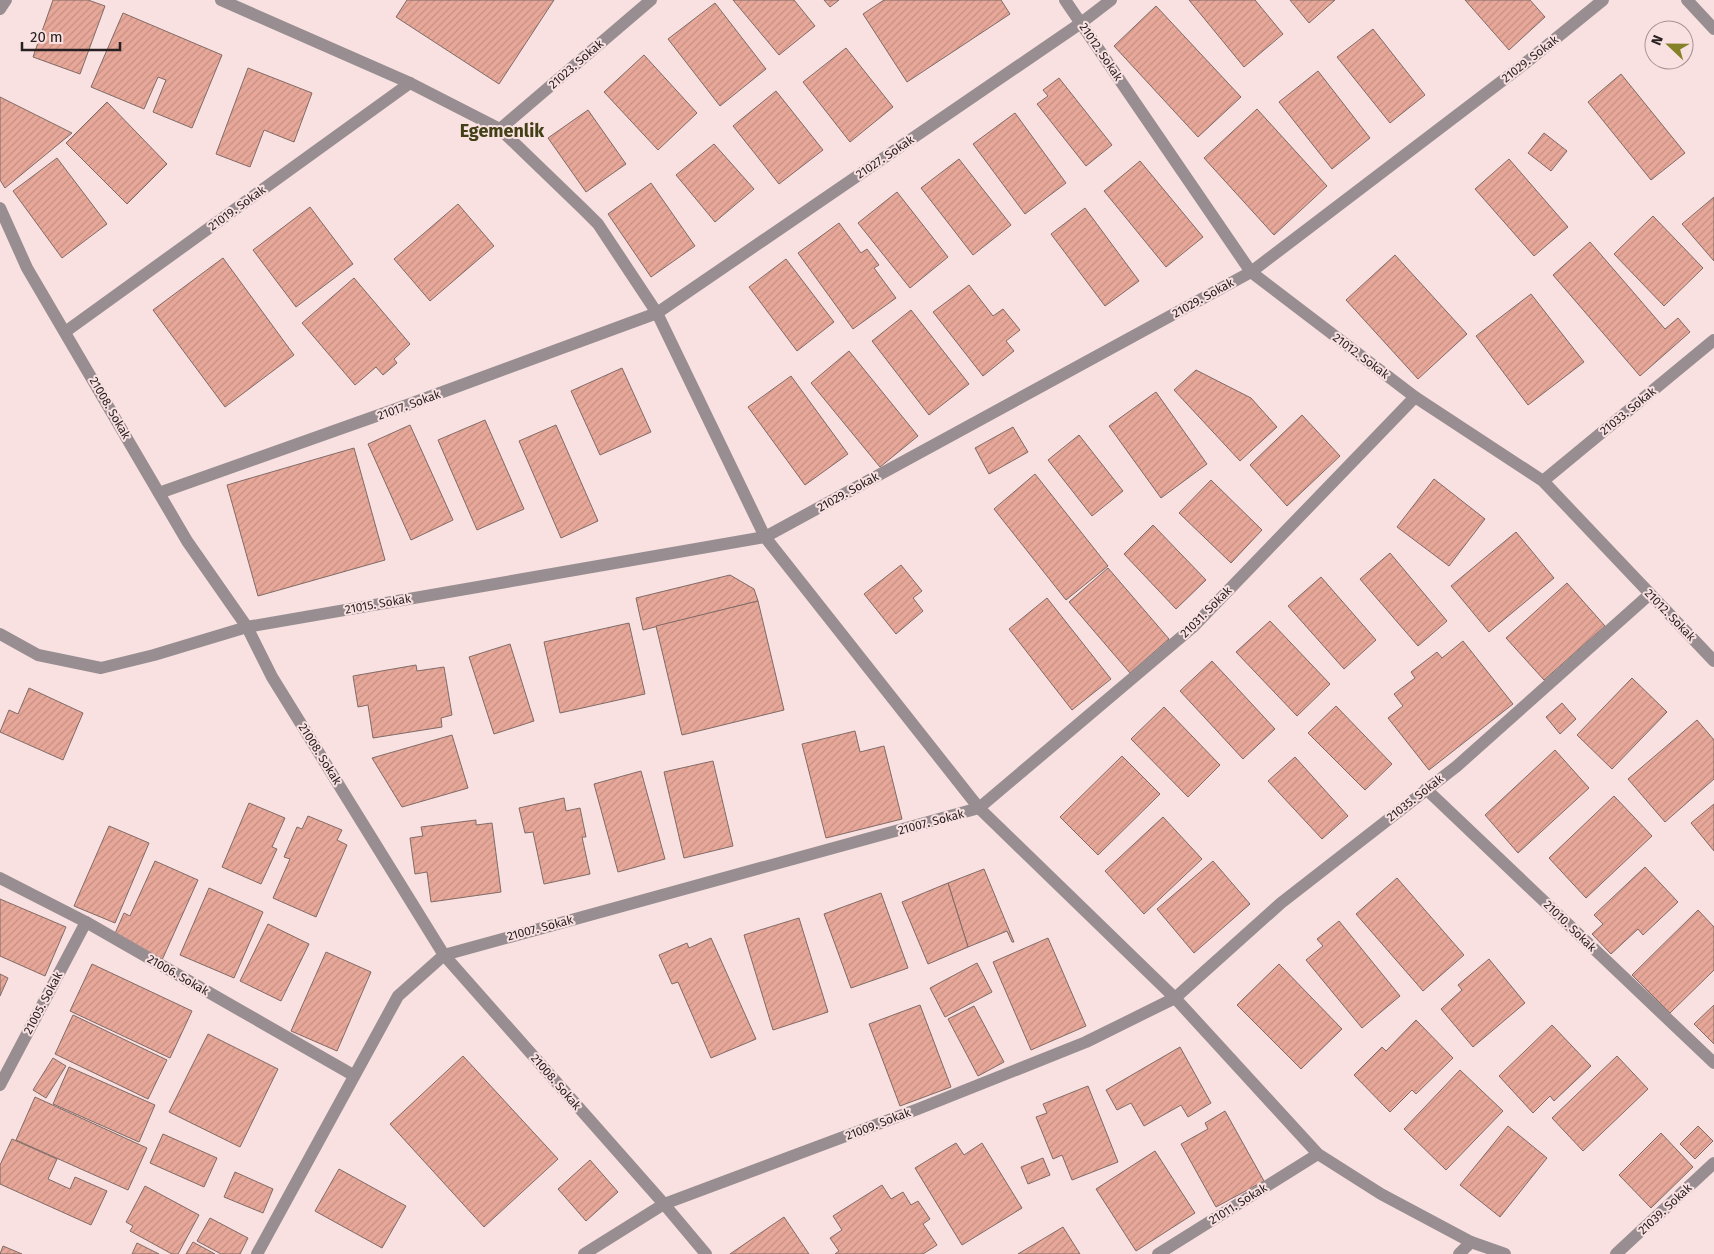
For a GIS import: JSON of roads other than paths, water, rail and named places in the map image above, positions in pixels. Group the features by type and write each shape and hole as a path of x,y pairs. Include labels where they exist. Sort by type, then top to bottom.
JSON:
{"street":[{"path":"0,10 6,0"},
{"path":"221,0 410,83 500,129 598,224 657,313 765,537 979,808 1175,998 1318,1154 1381,1194 1471,1242 1505,1254"},
{"name":"21023. Sokak","path":"500,129 651,0"},
{"name":"21012. Sokak","path":"1065,0 1251,272 1415,397 1543,481 1714,661"},
{"name":"21027. Sokak","path":"657,313 1081,23 1111,0"},
{"name":"21029. Sokak","path":"765,537 1251,272 1516,71 1603,0"},
{"path":"1688,0 1714,29"},
{"name":"21019. Sokak","path":"65,332 410,83"},
{"name":"21008. Sokak","path":"0,208 27,268 187,541 246,627 272,677 444,954 706,1254"},
{"name":"21017. Sokak","path":"159,493 410,404 657,313"},
{"name":"21033. Sokak","path":"1543,481 1714,340"},
{"name":"21031. Sokak","path":"979,808 1193,627 1415,397"},
{"name":"21015. Sokak","path":"0,634 38,655 101,668 154,655 246,627 765,537"},
{"name":"21035. Sokak","path":"1175,998 1281,903 1457,766 1650,594"},
{"name":"21010. Sokak","path":"1426,789 1714,1064"},
{"name":"21007. Sokak","path":"257,1254 398,996 444,954 979,808"},
{"name":"21006. Sokak","path":"0,878 86,922 354,1075"},
{"name":"21005. Sokak","path":"0,1085 86,922"},
{"name":"21009. Sokak","path":"584,1254 664,1204 918,1109 1086,1042 1175,998"},
{"name":"21011. Sokak","path":"1158,1254 1318,1154"},
{"name":"21039. Sokak","path":"1616,1254 1714,1163"},
{"path":"1458,1254 1471,1242"}],"district":[{"name":"Egemenlik","path":"502,131"}]}
